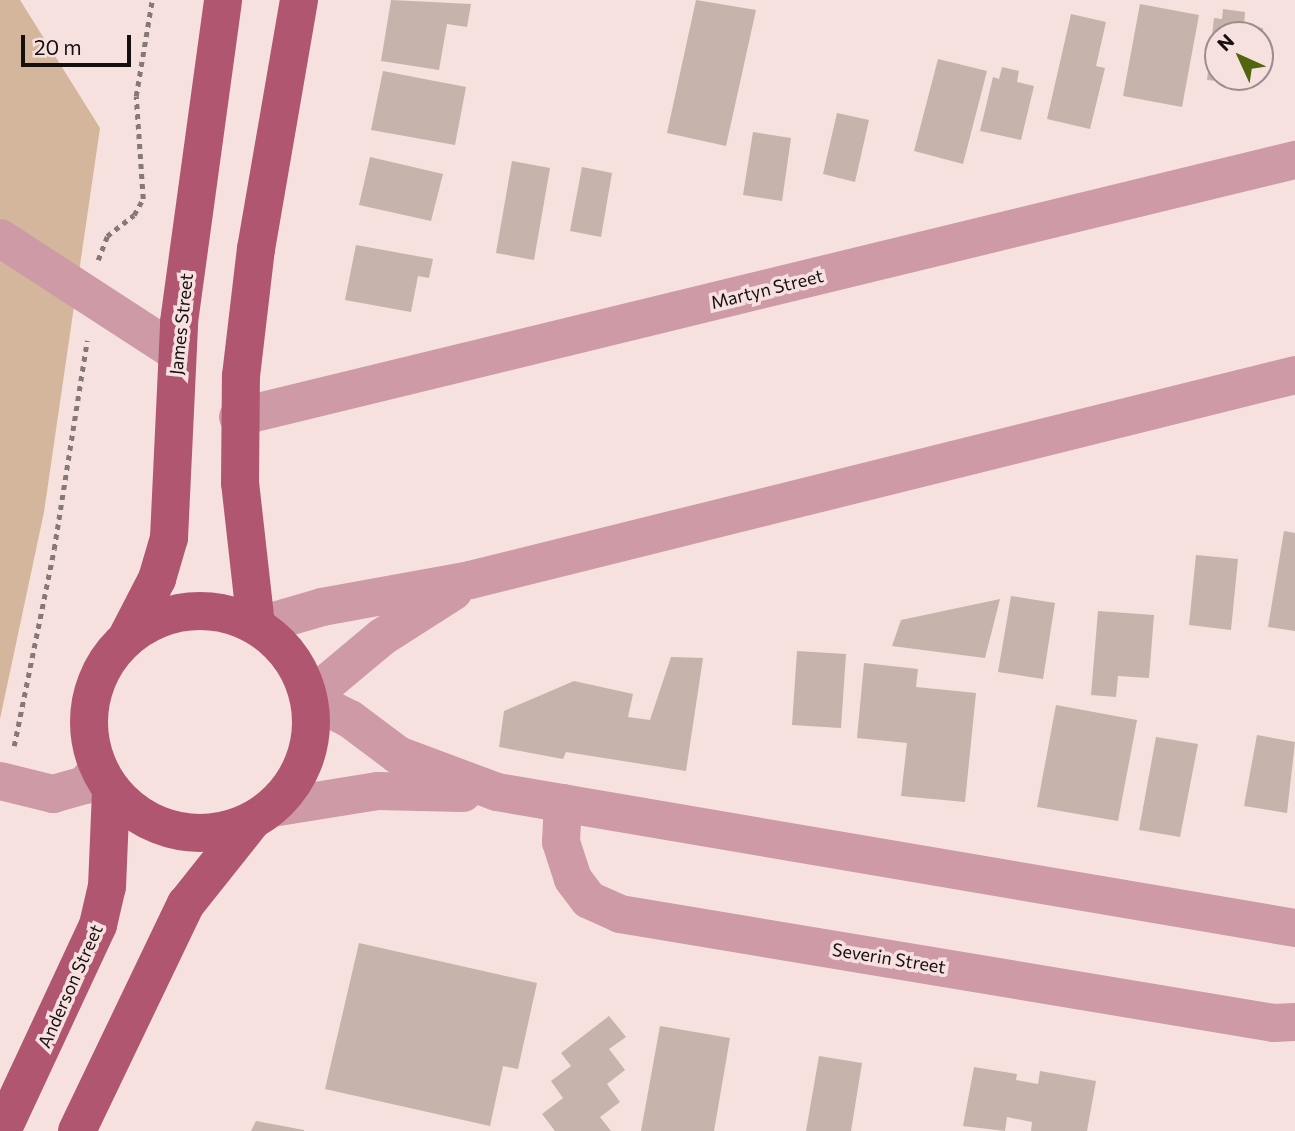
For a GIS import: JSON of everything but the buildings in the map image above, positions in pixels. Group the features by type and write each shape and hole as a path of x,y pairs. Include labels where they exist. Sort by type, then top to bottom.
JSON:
{"main road":[{"name":"James Street","path":"124,641 158,579 169,538 177,353 223,0"},
{"path":"256,626 240,483 239,417 256,250 299,0"},
{"path":"78,1131 186,904 262,814 292,786 306,758 312,729 309,699 291,656 256,626 218,612 177,613 140,628 124,641 100,673 89,711 105,780 136,815 185,833 219,832 262,814"},
{"name":"Anderson Street","path":"2,1131 98,925 107,887 105,780"}],"street":[{"name":"Martyn Street","path":"239,417 1295,160"},
{"path":"0,238 177,353"},
{"path":"256,626 309,610 470,580 1295,374"},
{"path":"470,580 382,637 309,699 350,719 398,755 497,792"},
{"path":"2,782 52,794 105,780"},
{"path":"262,814 378,791 497,792 1295,928"},
{"name":"Severin Street","path":"563,803 561,842 573,879 589,900 620,914 1295,1023"}],"path":[{"path":"2,782 54,550 97,266 107,236 134,215 143,199 136,96 152,0"}],"shaded area":[{"path":"0,0 20,0 100,128 44,512 0,719"}]}
